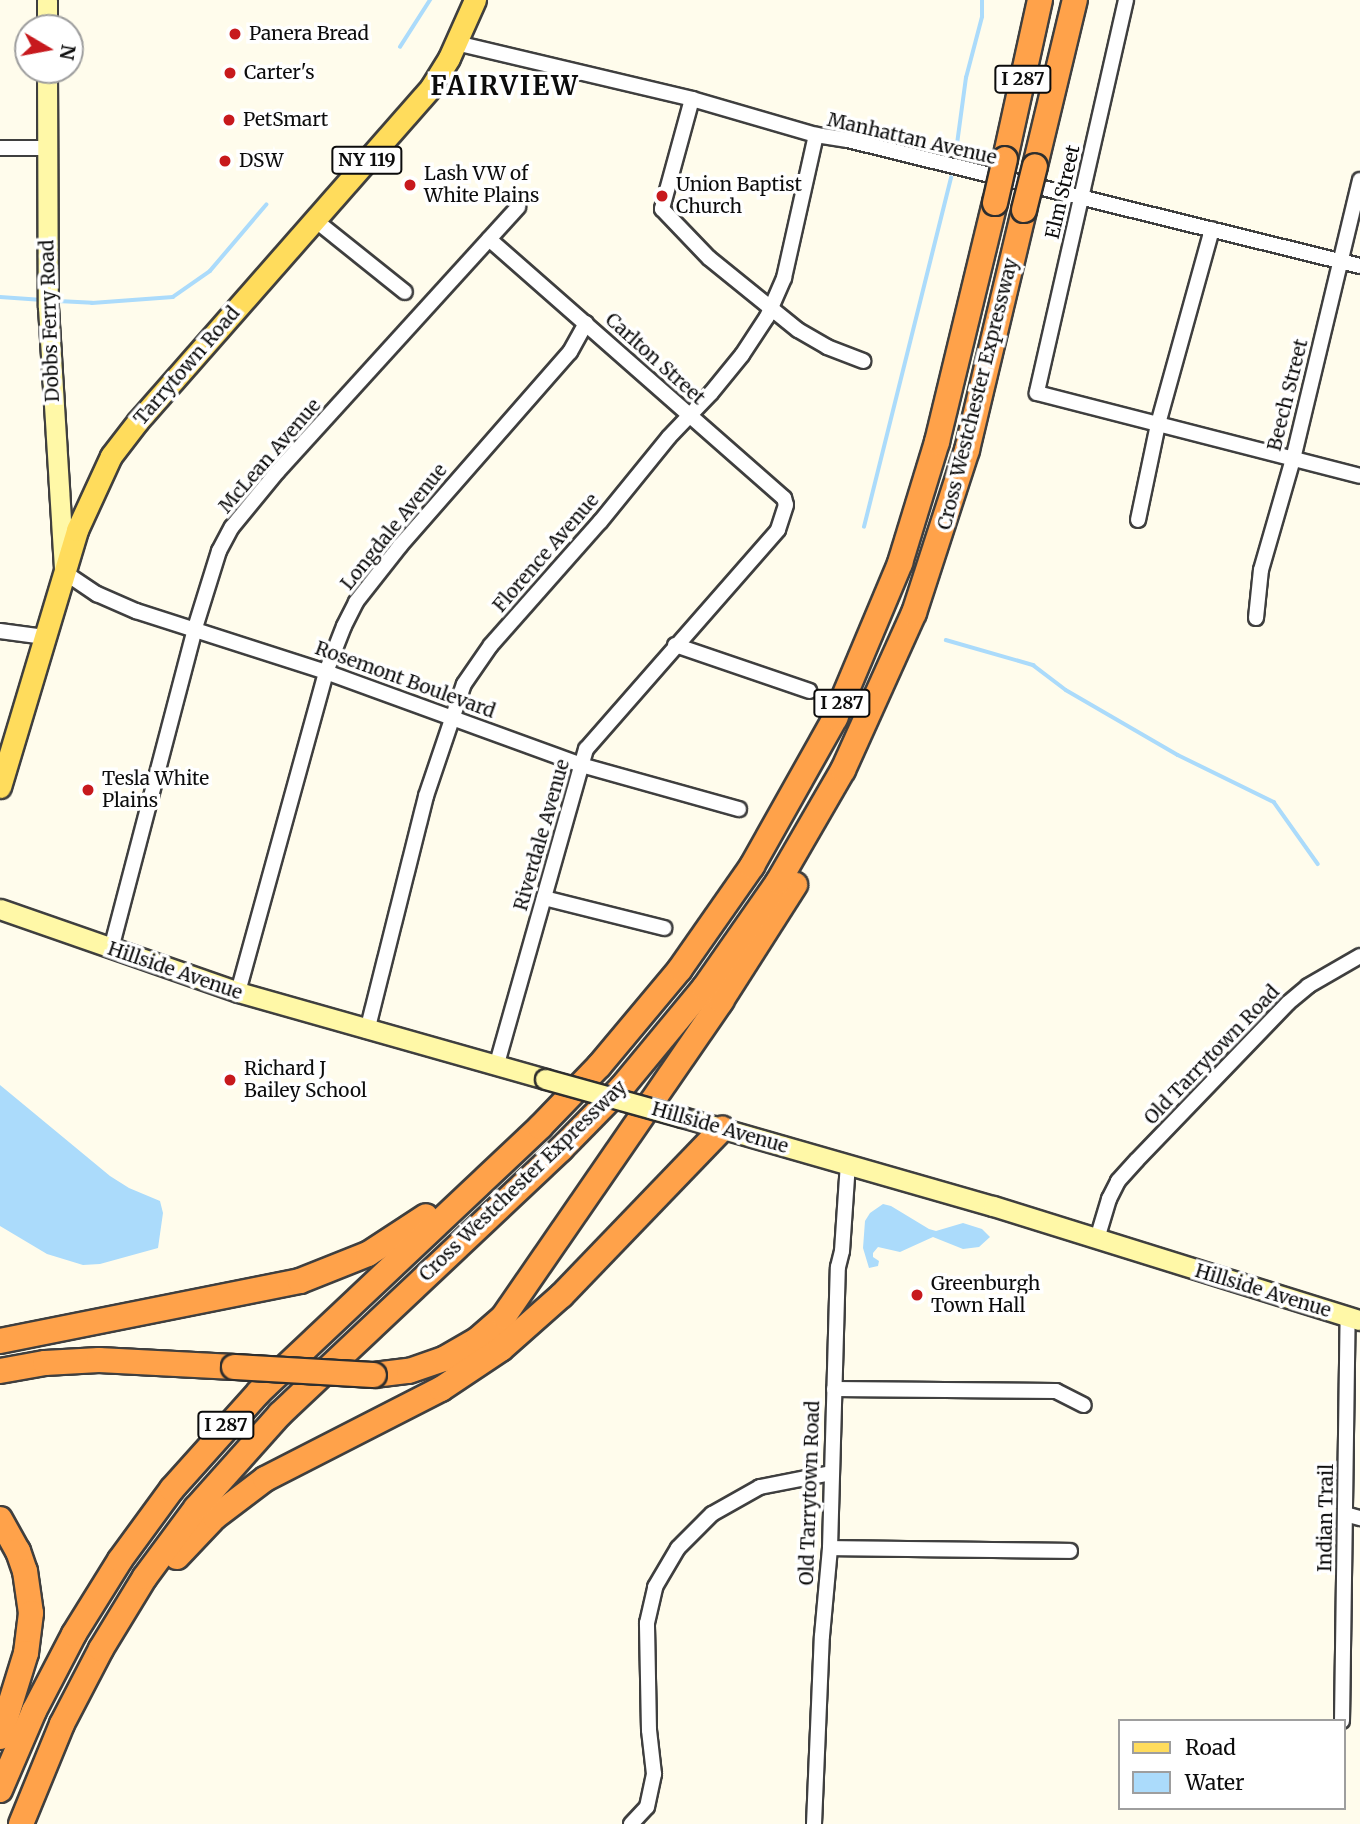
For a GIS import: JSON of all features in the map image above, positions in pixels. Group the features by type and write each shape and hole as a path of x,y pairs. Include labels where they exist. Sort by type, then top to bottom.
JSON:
{"highway":[{"name":"Cross Westchester Expressway","path":"0,1790 34,1711 74,1634 120,1560 179,1480 229,1422 290,1361 540,1127 627,1034 705,935 775,830 830,727 875,629 914,523 937,442 995,203 1040,0"},
{"name":"Cross Westchester Expressway","path":"21,1824 44,1763 80,1686 145,1577 196,1508 244,1451 311,1383 591,1119 650,1054 704,988 778,882 843,770 898,653 929,574 967,450 1075,0"},
{"path":"0,1371 45,1363 99,1360 374,1376 425,1366 461,1350 492,1328 524,1290 722,1001 814,853 875,736 905,654 929,574"},
{"path":"0,1341 252,1293 323,1274 390,1242 540,1127"},
{"path":"80,1686 170,1566 215,1517 274,1474 441,1388 501,1349 562,1295 722,1129"},
{"path":"0,1519 18,1551 25,1571 31,1613 26,1653 0,1737"}],"main road":[{"name":"Tarrytown Road","path":"0,788 84,512 118,447 431,87 456,43 475,0"},
{"name":"Dobbs Ferry Road","path":"47,84 48,307 64,572"},
{"name":"Hillside Avenue","path":"0,909 238,992 367,1031 848,1164 1354,1318"}],"street":[{"name":"Elm Street","path":"1126,0 1037,393 1158,424"},
{"name":"Manhattan Avenue","path":"456,43 692,99 816,135 848,140 1360,266"},
{"path":"692,99 662,209 709,258 771,306 797,330 827,347 863,361"},
{"name":"Florence Avenue","path":"367,1031 426,796 451,715 464,684 491,645 743,355 784,278 816,135"},
{"path":"0,148 47,148"},
{"name":"Beech Street","path":"1256,618 1261,570 1293,459 1360,180"},
{"name":"McLean Avenue","path":"111,949 195,628 212,569 232,527 278,471 518,207"},
{"path":"315,220 405,292"},
{"path":"1138,520 1158,424 1212,229"},
{"name":"Carlton Street","path":"489,239 784,498 785,513"},
{"name":"Longdale Avenue","path":"238,992 326,672 356,602 400,546 570,352 586,323"},
{"path":"1158,424 1360,476"},
{"name":"Riverdale Avenue","path":"496,1066 586,749 778,530 785,513"},
{"name":"Rosemont Boulevard","path":"64,572 97,594 136,611 195,628 451,715 581,765 739,809"},
{"path":"0,631 45,636"},
{"path":"676,645 809,691"},
{"path":"544,898 664,928"},
{"name":"Old Tarrytown Road","path":"1097,1239 1108,1199 1118,1181 1137,1160 1288,1003 1308,986 1360,956"},
{"name":"Old Tarrytown Road","path":"814,1824 822,1636 830,1548 838,1267 842,1251 848,1164"},
{"name":"Indian Trail","path":"1342,1719 1345,1514 1354,1318"},
{"path":"834,1390 1056,1391 1084,1405"},
{"path":"631,1824 647,1807 654,1774 649,1730 648,1623 655,1587 678,1548 712,1514 761,1486 831,1473"},
{"path":"1345,1514 1360,1518"},
{"path":"830,1548 1070,1551"}],"water":[{"path":"0,1085 110,1176 129,1188 160,1201 163,1213 158,1248 100,1264 83,1265 47,1254 0,1226"},
{"path":"883,1204 929,1229 936,1231 963,1223 982,1229 990,1237 979,1247 963,1249 933,1237 900,1252 878,1247 873,1257 879,1261 878,1266 869,1268 863,1248 865,1221 870,1213"}],"waterway":[{"path":"400,47 430,0"},
{"path":"955,159 966,78 982,17 982,0"},
{"path":"864,527 951,178"},
{"path":"58,301 92,303 173,297 210,271 266,205"},
{"path":"0,297 39,300"},
{"path":"946,640 1033,665 1066,690 1178,755 1274,802 1318,864"}],"place":[{"name":"Panera Bread","path":"235,34"},
{"name":"Carter's","path":"230,73"},
{"name":"PetSmart","path":"229,120"},
{"name":"DSW","path":"225,161"},
{"name":"Lash VW of White Plains","path":"410,185"},
{"name":"Union Baptist Church","path":"662,196"},
{"name":"Tesla White Plains","path":"88,790"},
{"name":"Richard J Bailey School","path":"230,1080"},
{"name":"Greenburgh Town Hall","path":"917,1295"}],"district":[{"name":"FAIRVIEW","path":"505,86"}]}
